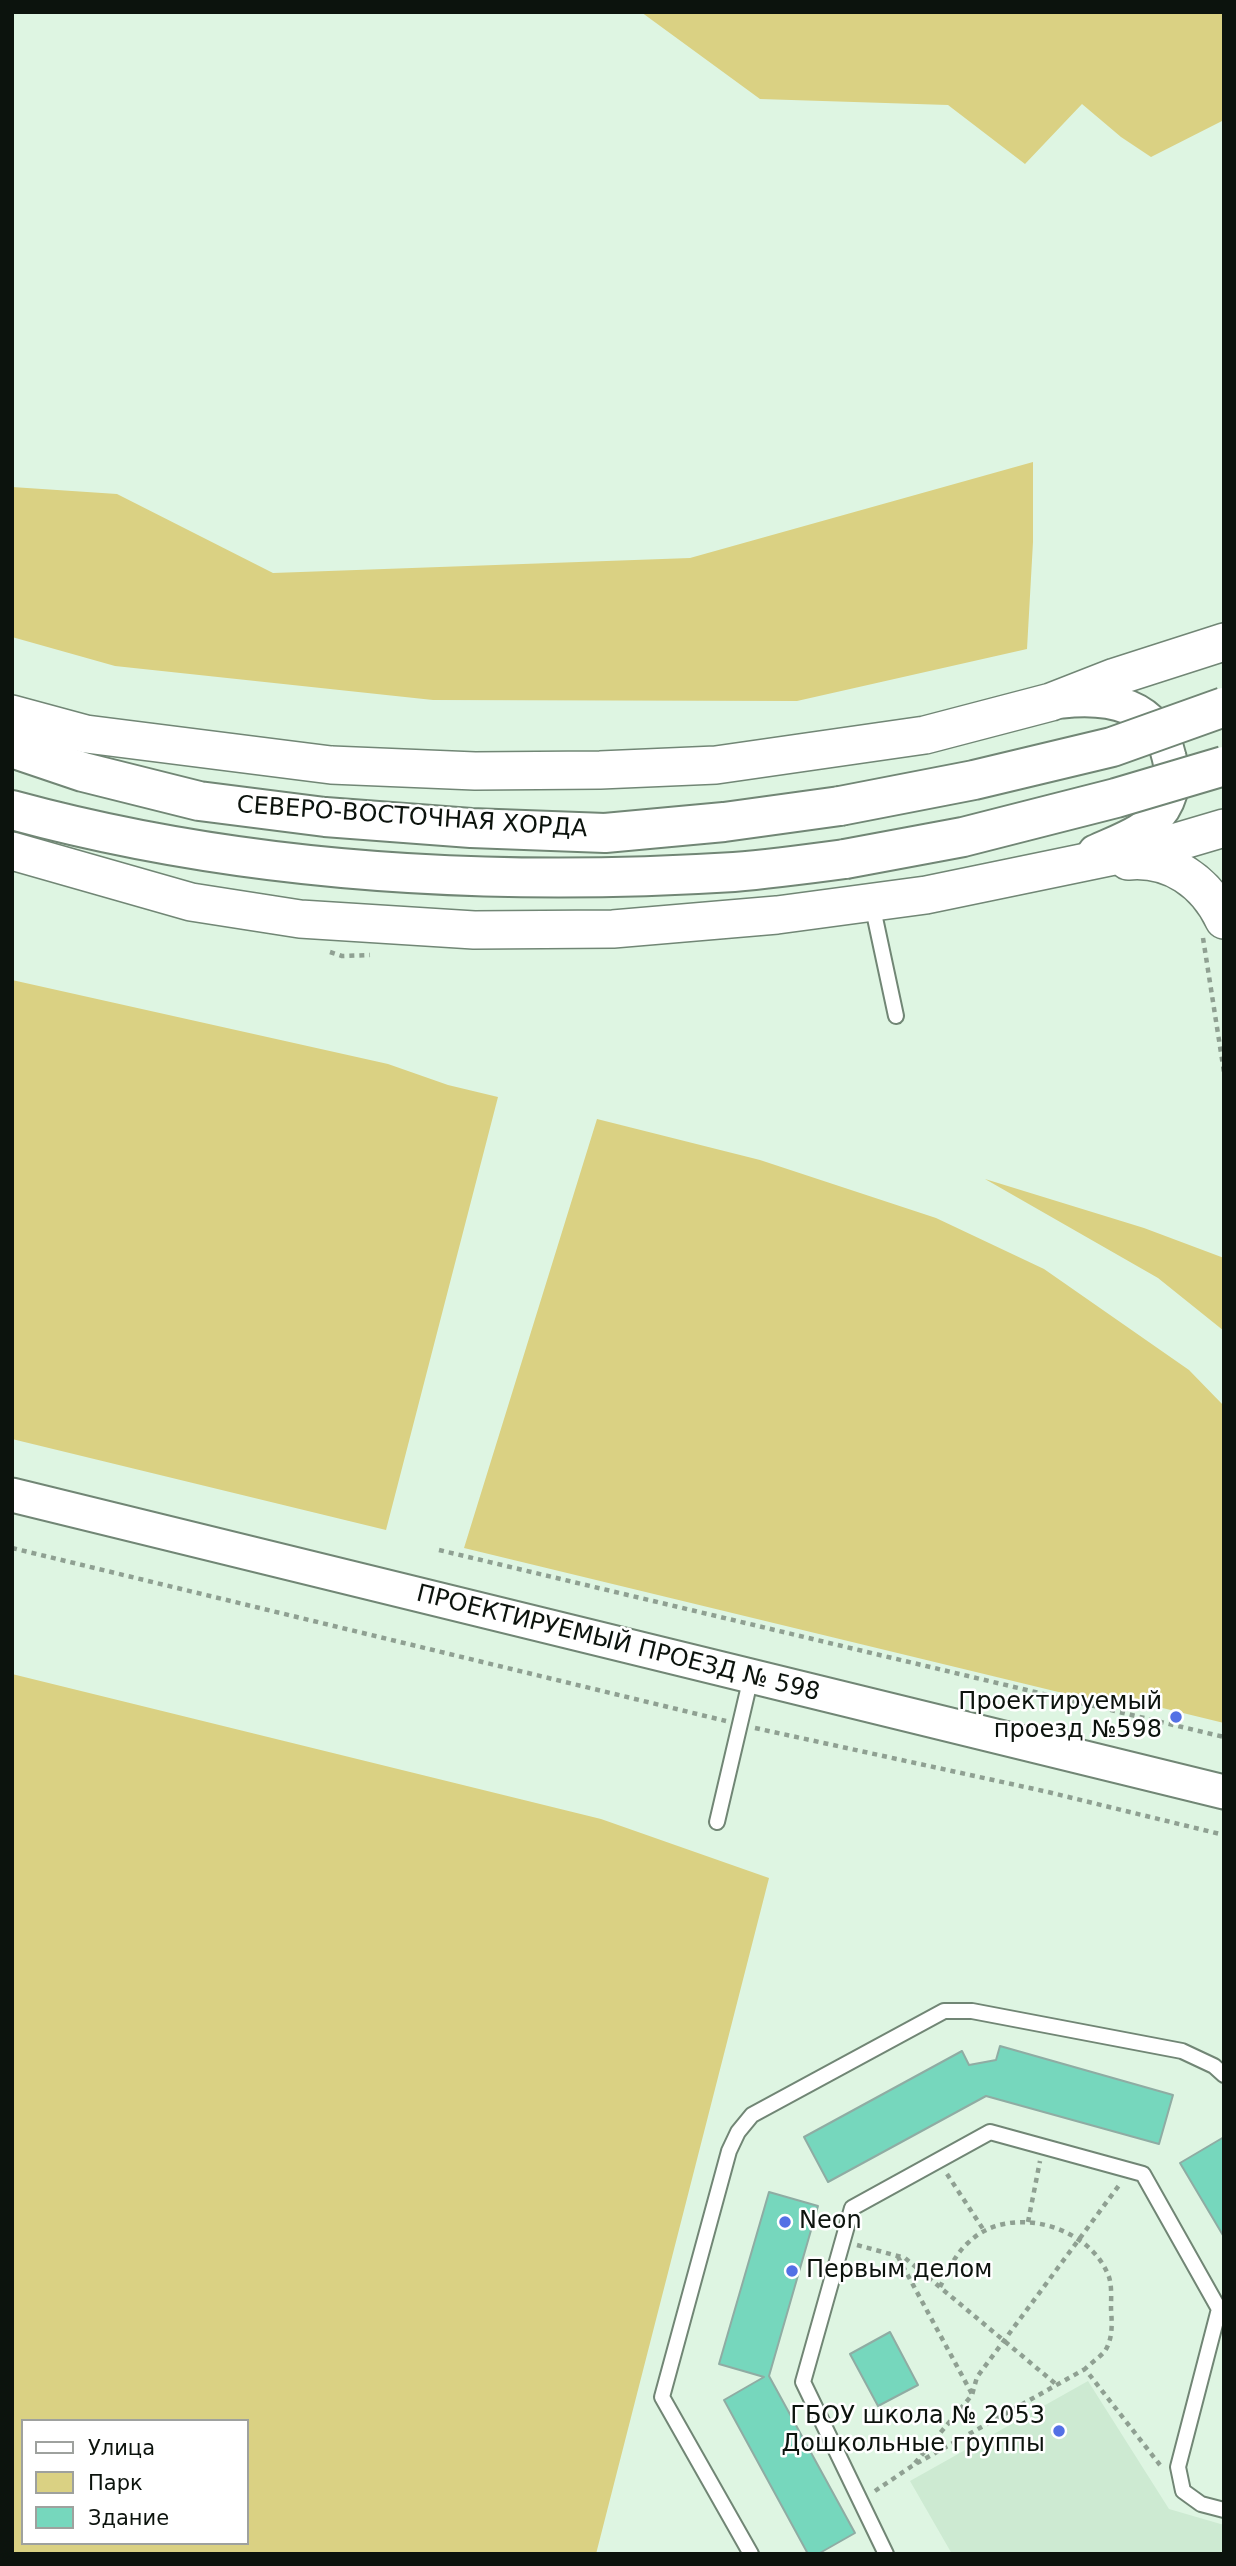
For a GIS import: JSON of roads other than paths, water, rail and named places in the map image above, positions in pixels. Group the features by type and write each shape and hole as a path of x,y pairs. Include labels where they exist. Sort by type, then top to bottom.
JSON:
{"highway":[{"name":"СЕВЕРО-ВОСТОЧНАЯ ХОРДА","path":"12,748 83,772 199,801 325,817 458,827 605,833 724,822 840,806 974,780 1112,747 1224,707"},
{"name":"СЕВЕРО-ВОСТОЧНАЯ ХОРДА","path":"12,810 67,825 190,850 311,866 470,877 735,872 845,859 963,837 1116,798 1224,766"}],"main road":[{"path":"12,714 86,734 331,765 475,771 586,771 716,765 925,734 1051,702 1115,677 1224,642"},
{"path":"12,851 191,902 300,919 448,928 613,929 777,915 926,895 1163,846 1224,828"},
{"path":"1057,868 1140,860 1166,864 1180,870 1214,901 1213,923"}],"street":[{"path":"1051,702 1083,699 1113,701 1131,708 1155,724 1166,743 1172,768 1171,790 1162,810 1138,832 1057,868"},
{"name":"ПРОЕКТИРУЕМЫЙ ПРОЕЗД № 598","path":"12,1496 1224,1792"}],"lane":[{"path":"872,902 896,1016"},
{"path":"717,1822 751,1677"},
{"path":"751,2554 662,2397 729,2151 738,2132 752,2115 944,2011 972,2011 1182,2051 1214,2066 1224,2075"},
{"path":"886,2554 803,2382 852,2208 990,2132 1143,2174 1219,2309 1178,2466 1183,2491 1201,2504 1224,2510"}],"place":[{"name":"Проектируемый проезд №598","path":"1176,1717"},
{"name":"Neon","path":"785,2222"},
{"name":"Первым делом","path":"792,2271"},
{"name":"ГБОУ школа № 2053 Дошкольные группы","path":"1059,2431"}]}
